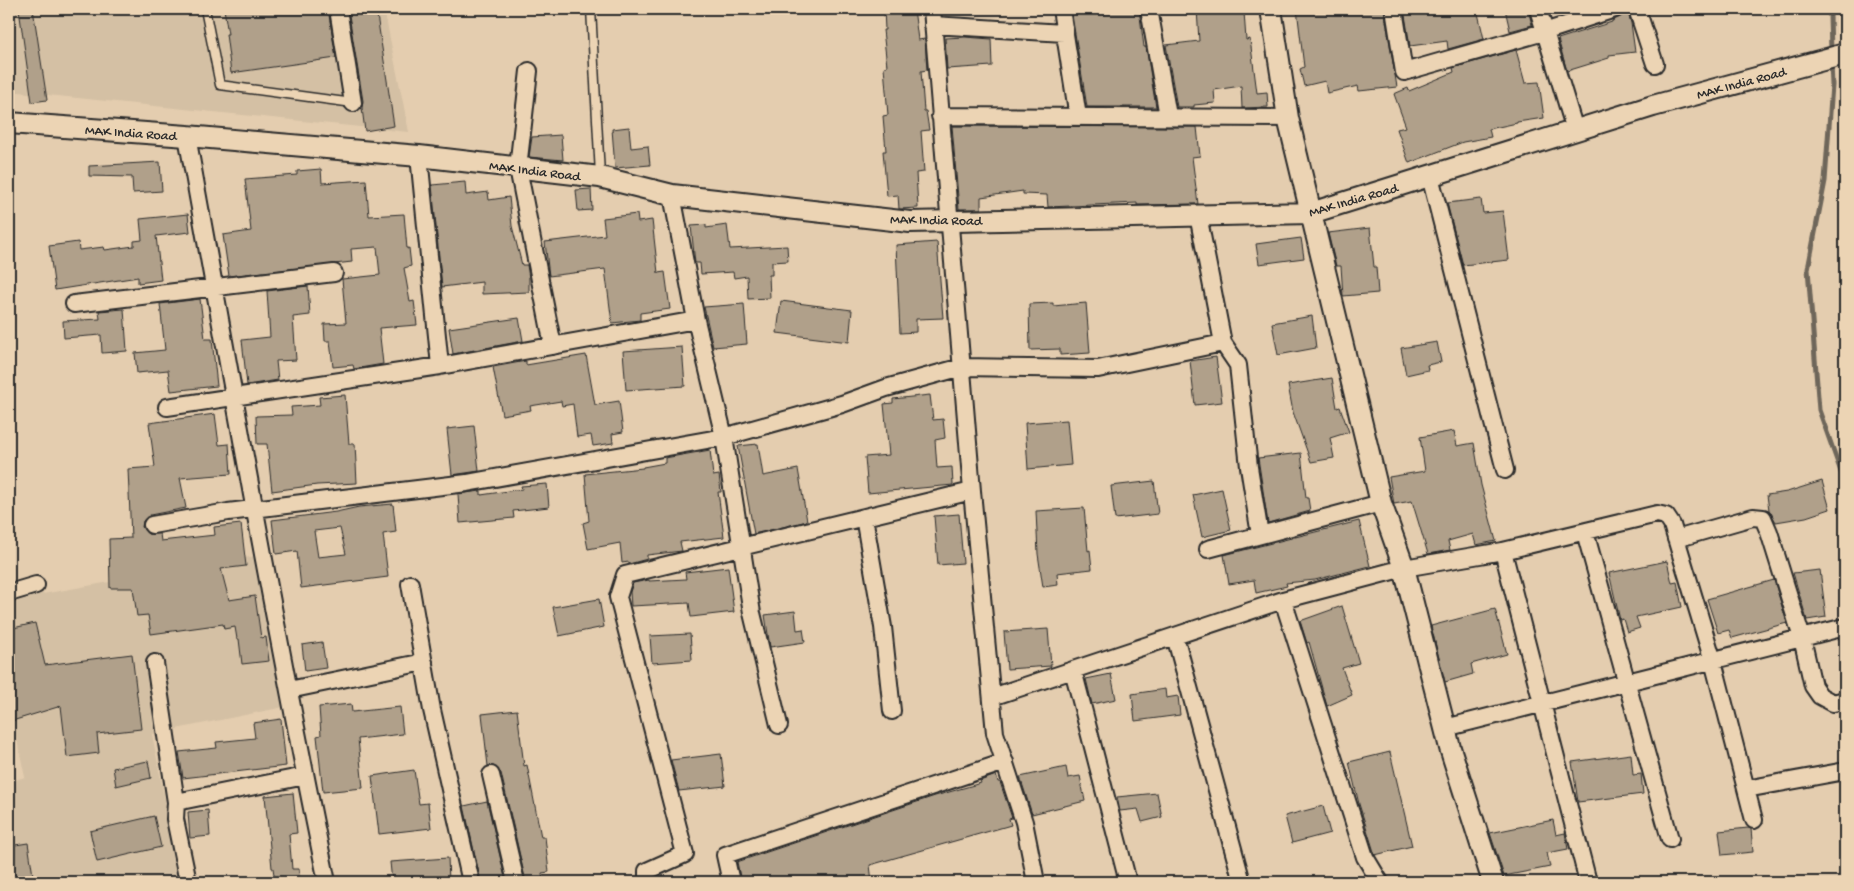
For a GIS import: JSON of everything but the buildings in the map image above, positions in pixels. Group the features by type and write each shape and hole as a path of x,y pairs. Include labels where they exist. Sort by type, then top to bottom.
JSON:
{"street":[{"path":"338,9 353,103"},
{"path":"932,9 972,491 995,733 1024,822 1036,882"},
{"path":"1061,9 1078,117"},
{"path":"1149,9 1168,116"},
{"path":"1271,9 1288,118 1381,503 1404,568 1445,728 1493,882"},
{"path":"1394,9 1404,72 1544,32 1615,9"},
{"path":"1538,9 1575,130"},
{"path":"1637,9 1655,64"},
{"path":"933,25 1064,33"},
{"name":"MAK India Road","path":"9,123 418,156 600,177 672,195 910,222 1310,213 1653,106 1836,57"},
{"path":"529,71 518,168 553,346"},
{"path":"940,116 1288,118"},
{"path":"187,136 305,776 328,882"},
{"path":"418,156 440,366"},
{"path":"1430,176 1505,470"},
{"path":"672,195 696,320 724,437 752,612 779,725"},
{"path":"1198,216 1223,343 1238,366 1249,467 1260,535"},
{"path":"74,304 334,273"},
{"path":"167,407 440,366 696,320"},
{"path":"152,524 255,509 467,483 724,437 842,404 886,388 962,367 1098,369 1223,343"},
{"path":"647,882 647,871 685,854 618,596 625,575 972,491"},
{"path":"1208,549 1381,503"},
{"path":"992,697 1283,600 1404,568 1503,551 1657,514 1666,516 1672,525 1713,661 1754,820"},
{"path":"864,517 883,627 892,711"},
{"path":"1676,538 1753,518 1763,518 1802,638 1812,686 1820,696 1833,703 1845,700"},
{"path":"1585,532 1670,839"},
{"path":"1503,551 1588,882"},
{"path":"410,584 432,710 471,882"},
{"path":"9,593 36,585"},
{"path":"1283,600 1365,856 1380,882"},
{"path":"1445,728 1845,627"},
{"path":"1175,636 1242,882"},
{"path":"155,662 176,802 176,819 188,882"},
{"path":"289,690 424,662"},
{"path":"1073,670 1128,882"},
{"path":"731,882 725,855 1005,762"},
{"path":"1746,789 1845,771"},
{"path":"491,775 516,882"},
{"path":"176,802 305,776"}],"lane":[{"path":"205,9 220,86 353,103"},
{"path":"591,9 600,177"}],"shaded area":[{"path":"9,9 384,9 409,132 9,91"},
{"path":"261,555 284,707 152,734 181,882 9,882 9,782 25,777 9,703 9,600"}],"waterway":[{"path":"1830,15 1831,52"},
{"path":"1831,63 1832,85 1825,181 1808,269 1819,410 1845,483"}]}
